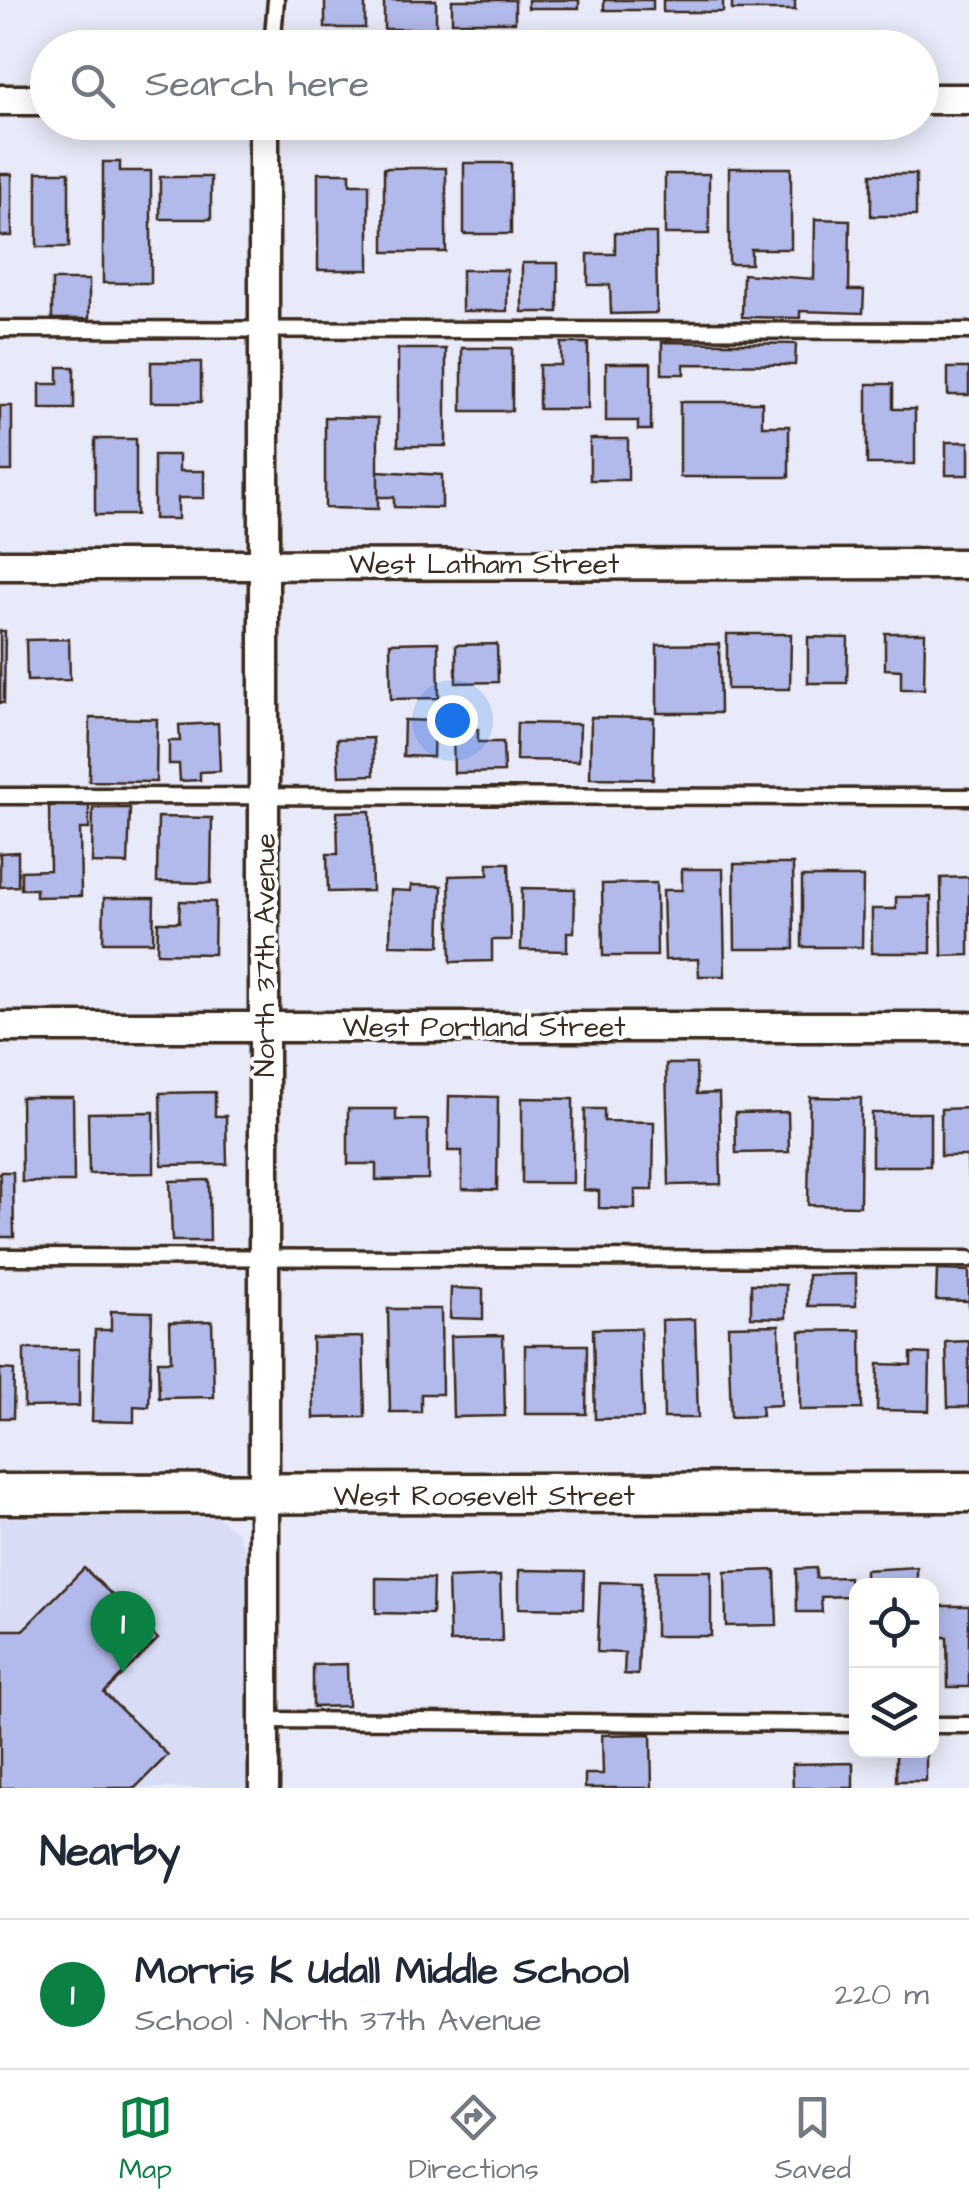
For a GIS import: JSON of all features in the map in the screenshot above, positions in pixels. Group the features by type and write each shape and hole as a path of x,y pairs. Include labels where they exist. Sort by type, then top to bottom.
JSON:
{"street":[{"path":"939,99 969,99"},
{"path":"0,100 30,100"},
{"name":"North 37th Avenue","path":"264,140 264,1788"},
{"name":"West Latham Street","path":"0,565 969,564"},
{"name":"West Portland Street","path":"0,1027 969,1027"},
{"name":"West Roosevelt Street","path":"0,1494 969,1492"}],"lane":[{"path":"274,30 276,0"},
{"path":"0,330 969,330"},
{"path":"0,796 969,797"},
{"path":"0,1257 969,1259"},
{"path":"264,1720 849,1724"},
{"path":"939,1725 969,1725"}],"shaded area":[{"path":"217,1517 237,1532 247,1557 247,1788 0,1788 0,1518"}],"building":[{"path":"325,0 365,0 365,28 325,28"},
{"path":"384,0 436,0 436,29 384,29"},
{"path":"452,0 515,0 515,22 452,22"},
{"path":"528,0 579,0 579,8 528,8"},
{"path":"604,0 653,0 653,10 604,10"},
{"path":"663,0 723,0 723,12 663,12"},
{"path":"732,0 795,0 795,10 732,10"},
{"path":"103,162 120,162 120,171 151,171 151,283 103,283"},
{"path":"464,163 511,163 511,234 464,234"},
{"path":"384,168 446,168 446,252 384,252"},
{"path":"729,168 791,168 791,249 751,249 751,264 729,264"},
{"path":"37,172 69,172 69,247 37,247"},
{"path":"318,173 350,173 350,184 369,184 369,270 318,270"},
{"path":"0,174 12,174 12,236 0,236"},
{"path":"665,174 709,174 709,234 665,234"},
{"path":"871,174 916,174 916,216 871,216"},
{"path":"160,177 211,177 211,219 160,219"},
{"path":"815,219 850,220 849,290 864,290 863,313 800,311 800,318 742,317 743,274 814,279"},
{"path":"615,233 656,233 657,313 611,314 610,285 588,285 588,254 615,254"},
{"path":"522,263 558,263 558,312 522,312"},
{"path":"462,270 507,270 507,311 462,311"},
{"path":"52,280 89,280 89,319 52,319"},
{"path":"662,342 796,344 795,365 684,364 684,374 662,374"},
{"path":"561,343 588,343 588,409 539,409 539,365 561,365"},
{"path":"462,348 512,348 512,411 462,411"},
{"path":"398,349 446,349 446,446 398,446"},
{"path":"151,362 201,362 201,402 151,402"},
{"path":"606,363 651,363 651,430 638,430 638,421 606,421"},
{"path":"58,367 74,367 74,409 40,409 40,384 58,384"},
{"path":"948,368 969,368 969,395 948,395"},
{"path":"867,384 893,384 893,409 915,409 915,464 867,464"},
{"path":"680,402 762,402 762,426 789,426 789,477 680,477"},
{"path":"0,406 12,406 12,471 0,471"},
{"path":"325,417 378,418 378,509 325,508"},
{"path":"95,439 136,439 136,515 95,515"},
{"path":"590,439 628,439 628,480 590,480"},
{"path":"946,442 969,442 969,475 946,475"},
{"path":"154,455 179,455 179,471 204,471 204,498 178,498 178,519 154,519"},
{"path":"378,471 442,475 442,508 394,507 394,497 378,497"},
{"path":"0,631 5,631 4,703 0,703"},
{"path":"885,633 925,633 924,689 901,689 901,670 885,669"},
{"path":"727,634 791,634 790,689 727,689"},
{"path":"808,637 848,638 847,683 808,683"},
{"path":"69,639 70,680 27,681 26,640"},
{"path":"438,642 439,698 391,699 390,643"},
{"path":"497,644 498,682 456,683 456,645"},
{"path":"719,644 720,713 657,713 657,645"},
{"path":"591,717 654,718 653,779 590,778"},
{"path":"90,718 157,719 156,782 89,781"},
{"path":"404,720 434,721 433,757 403,756"},
{"path":"218,723 220,771 200,772 200,780 180,781 179,764 169,764 169,741 180,741 179,725"},
{"path":"517,723 580,724 579,761 516,760"},
{"path":"478,729 478,742 503,742 504,772 454,773 453,730"},
{"path":"373,738 374,775 339,776 337,739"},
{"path":"49,806 89,806 89,829 80,829 81,896 36,897 36,889 21,889 21,871 50,870"},
{"path":"93,808 130,808 128,864 92,863"},
{"path":"370,811 372,891 328,892 327,854 338,854 337,812"},
{"path":"158,817 212,818 211,883 157,882"},
{"path":"18,852 18,886 0,887 0,853"},
{"path":"488,863 509,863 511,940 492,940 492,961 451,962 449,876 488,875"},
{"path":"734,864 793,864 794,949 735,949"},
{"path":"682,869 723,869 725,976 699,976 698,959 665,960 663,890 682,890"},
{"path":"802,877 863,877 862,947 802,947"},
{"path":"969,877 969,955 942,956 941,878"},
{"path":"656,883 657,956 603,956 602,884"},
{"path":"411,885 442,886 440,946 390,945 391,890 411,891"},
{"path":"522,888 575,889 574,932 567,932 567,951 521,950"},
{"path":"896,897 931,897 931,953 872,953 872,909 896,909"},
{"path":"104,898 154,898 153,942 103,942"},
{"path":"180,901 215,902 214,954 157,953 158,922 179,922"},
{"path":"666,1064 696,1064 697,1094 719,1093 721,1184 669,1185"},
{"path":"215,1092 215,1116 226,1116 227,1164 162,1165 160,1093"},
{"path":"449,1096 498,1097 497,1190 462,1189 462,1151 448,1151"},
{"path":"21,1097 73,1097 74,1182 22,1182"},
{"path":"810,1097 861,1098 860,1206 808,1205"},
{"path":"522,1098 573,1099 573,1183 522,1183"},
{"path":"969,1108 968,1177 967,1156 941,1156 941,1109"},
{"path":"348,1109 396,1109 396,1120 428,1120 428,1179 376,1180 376,1164 348,1164"},
{"path":"585,1109 604,1109 604,1121 654,1122 653,1190 635,1190 635,1209 599,1208 599,1191 584,1190"},
{"path":"154,1112 154,1173 89,1174 88,1113"},
{"path":"788,1112 789,1152 736,1153 735,1113"},
{"path":"872,1113 930,1113 930,1166 872,1166"},
{"path":"0,1172 13,1172 14,1237 0,1237"},
{"path":"209,1180 210,1241 172,1241 170,1181"},
{"path":"937,1270 969,1271 969,1301 936,1300"},
{"path":"856,1274 856,1306 808,1306 808,1275"},
{"path":"751,1284 786,1285 786,1318 751,1317"},
{"path":"451,1288 483,1289 483,1319 450,1318"},
{"path":"388,1309 441,1309 442,1394 421,1394 421,1412 390,1412"},
{"path":"111,1311 152,1312 149,1407 134,1406 134,1422 92,1421 95,1330 111,1330"},
{"path":"695,1319 698,1418 664,1418 662,1320"},
{"path":"212,1321 214,1397 159,1398 158,1361 171,1361 170,1322"},
{"path":"779,1325 781,1405 761,1406 762,1416 731,1417 728,1326"},
{"path":"640,1328 643,1418 595,1419 593,1329"},
{"path":"861,1330 862,1409 800,1410 800,1331"},
{"path":"503,1335 505,1416 453,1417 451,1336"},
{"path":"363,1337 365,1417 313,1418 312,1338"},
{"path":"969,1341 969,1407 948,1407 946,1342"},
{"path":"525,1345 587,1345 586,1414 525,1414"},
{"path":"24,1349 79,1349 79,1406 24,1407"},
{"path":"911,1353 930,1354 929,1411 877,1410 878,1364 911,1365"},
{"path":"0,1369 14,1370 13,1418 0,1418"},
{"path":"917,1567 917,1578 865,1578 865,1570"},
{"path":"84,1568 158,1639 104,1693 168,1755 135,1788 0,1788 0,1630 23,1630"},
{"path":"816,1568 816,1578 849,1577 849,1596 821,1597 822,1612 797,1612 796,1569"},
{"path":"519,1570 584,1571 583,1609 519,1608"},
{"path":"775,1570 777,1625 726,1626 725,1572"},
{"path":"655,1571 711,1571 711,1636 655,1636"},
{"path":"500,1576 502,1641 450,1642 448,1578"},
{"path":"376,1578 433,1579 432,1614 376,1613"},
{"path":"600,1582 641,1583 638,1675 624,1674 625,1653 597,1652"},
{"path":"939,1606 969,1606 969,1687 948,1687 947,1637 939,1637"},
{"path":"347,1664 348,1706 313,1707 313,1665"},
{"path":"651,1734 652,1788 585,1788 585,1774 603,1774 602,1735"},
{"path":"896,1758 926,1758 926,1781 896,1781"},
{"path":"853,1763 853,1788 793,1788 792,1764"}],"place":[{"name":"Morris K Udall Middle School","path":"123,1673"}]}
